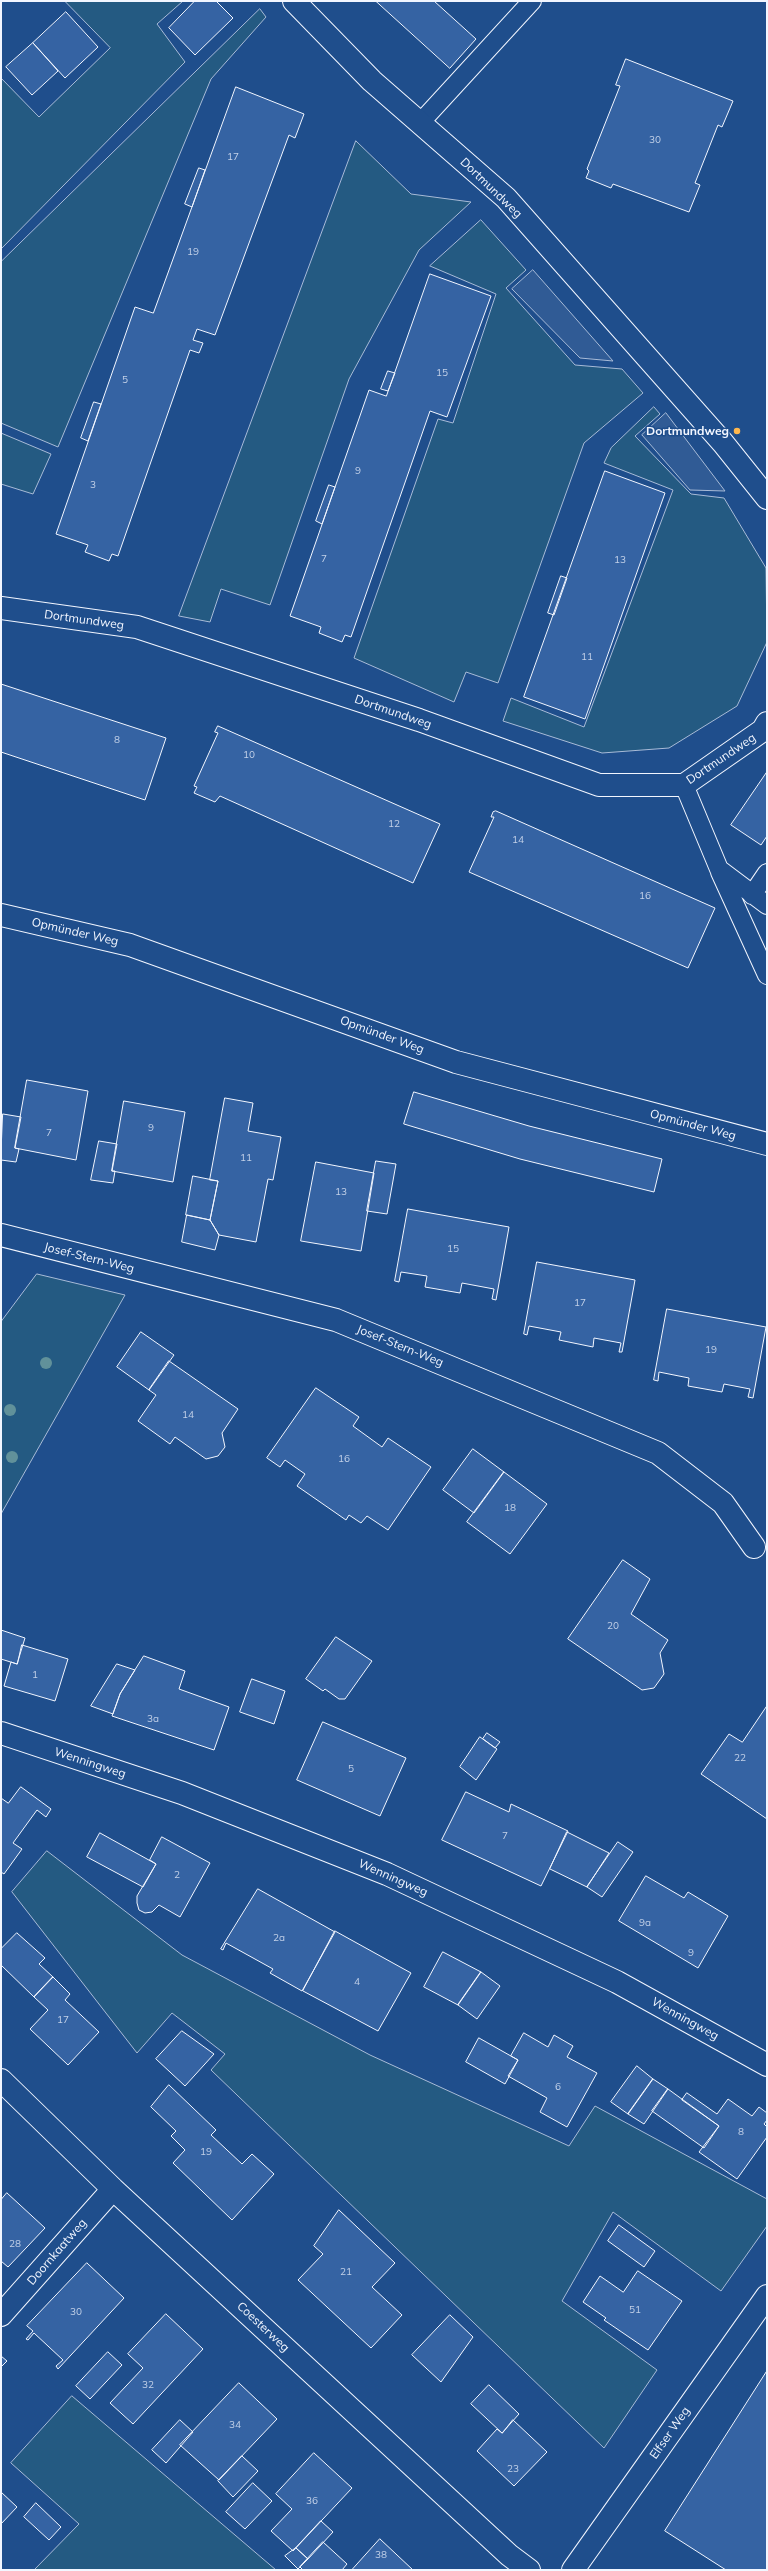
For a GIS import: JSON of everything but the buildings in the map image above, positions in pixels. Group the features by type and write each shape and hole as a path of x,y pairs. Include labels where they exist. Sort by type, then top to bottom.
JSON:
{"street":[{"name":"Dortmundweg","path":"294,1 372,81 506,198 718,437 767,498"},
{"name":"Dortmundweg","path":"1,608 137,627 419,720 599,785 684,784 763,730 767,723"},
{"name":"Opmünder Weg","path":"1,915 130,945 456,1062 767,1144"},
{"name":"Josef-Stern-Weg","path":"1,1235 336,1320 658,1453 723,1503 754,1547"},
{"name":"Wenningweg","path":"1,1733 182,1793 387,1874 617,1982 767,2065"},
{"name":"Coesterweg","path":"1,2080 113,2189 509,2555 529,2570"},
{"name":"Doornkaatweg","path":"1,2315 113,2189"},
{"name":"Elfser Weg","path":"572,2570 767,2296"}],"lane":[{"path":"420,123 532,1"},
{"path":"684,784 719,869 767,975"},
{"path":"719,869 767,905"},
{"path":"752,895 767,873"}],"shaded area":[{"path":"65,1 183,1 157,24 185,62 1,249 1,78 39,117 110,48"},
{"path":"260,9 266,17 211,79 58,447 1,423 1,262"},
{"path":"356,141 411,194 471,202 419,250 349,379 270,605 221,589 210,622 179,616"},
{"path":"481,220 526,270 506,288 575,365 622,369 643,393 584,443 498,683 466,672 454,702 354,658 438,419 453,423 496,294 430,266"},
{"path":"533,270 613,361 580,358 512,289"},
{"path":"654,407 660,414 635,436 691,494 724,498 766,568 767,642 737,706 669,748 602,753 503,721 511,698 584,727 673,490 604,463 611,448"},
{"path":"666,413 725,491 690,490 642,435"},
{"path":"1,433 51,454 33,494 1,484"},
{"path":"37,1274 125,1295 1,1514 1,1322"},
{"path":"47,1851 182,1955 370,2055 569,2146 595,2106 767,2199 767,2226 721,2291 613,2212 562,2301 657,2370 604,2448 211,2070 225,2054 172,2013 137,2053 12,1892"},
{"path":"72,2396 276,2570 34,2570 79,2524 11,2463"}],"place":[{"name":"Dortmundweg","path":"737,431"}]}
